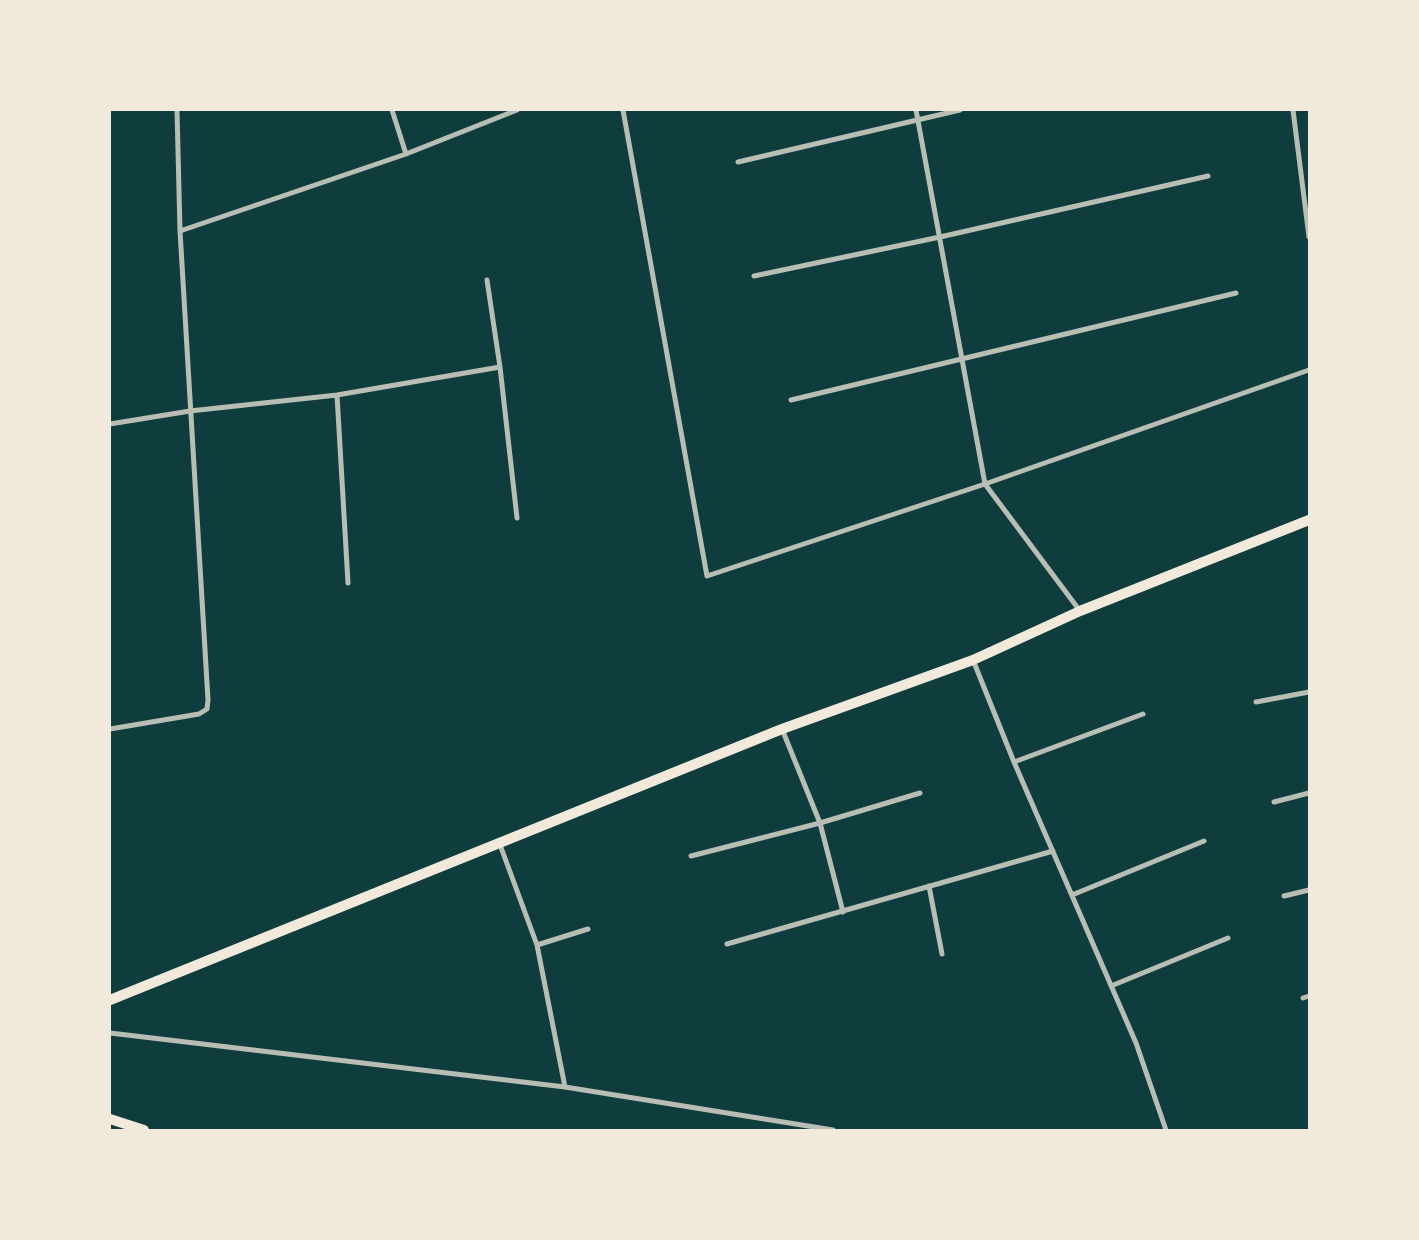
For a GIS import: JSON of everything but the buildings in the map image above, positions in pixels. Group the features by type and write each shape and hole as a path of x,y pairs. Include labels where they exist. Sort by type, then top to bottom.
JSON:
{"main road":[{"path":"110,1000 782,729 973,660 1080,611 1309,520"},
{"path":"110,1119 144,1130"}],"street":[{"path":"110,729 199,714 207,709 208,700 180,231 177,110"},
{"path":"392,110 406,154"},
{"path":"180,231 406,154 517,110"},
{"path":"623,110 707,576 985,484 1309,370"},
{"path":"916,110 985,484 1080,611"},
{"path":"738,162 960,110"},
{"path":"1293,110 1309,237"},
{"path":"754,276 1208,176"},
{"path":"487,280 500,367 518,518"},
{"path":"792,400 1236,293"},
{"path":"110,424 190,411 337,394 500,367"},
{"path":"337,394 348,583"},
{"path":"973,660 1014,762 1136,1043 1166,1130"},
{"path":"1256,702 1309,692"},
{"path":"1014,762 1142,714"},
{"path":"782,729 820,823 843,912"},
{"path":"691,856 820,823 920,793"},
{"path":"1274,802 1309,793"},
{"path":"1072,895 1204,841"},
{"path":"499,842 537,945 564,1088"},
{"path":"727,944 1052,851"},
{"path":"929,886 942,954"},
{"path":"1284,896 1309,890"},
{"path":"537,945 588,929"},
{"path":"1112,986 1228,938"},
{"path":"110,1033 564,1088 833,1130"}]}
